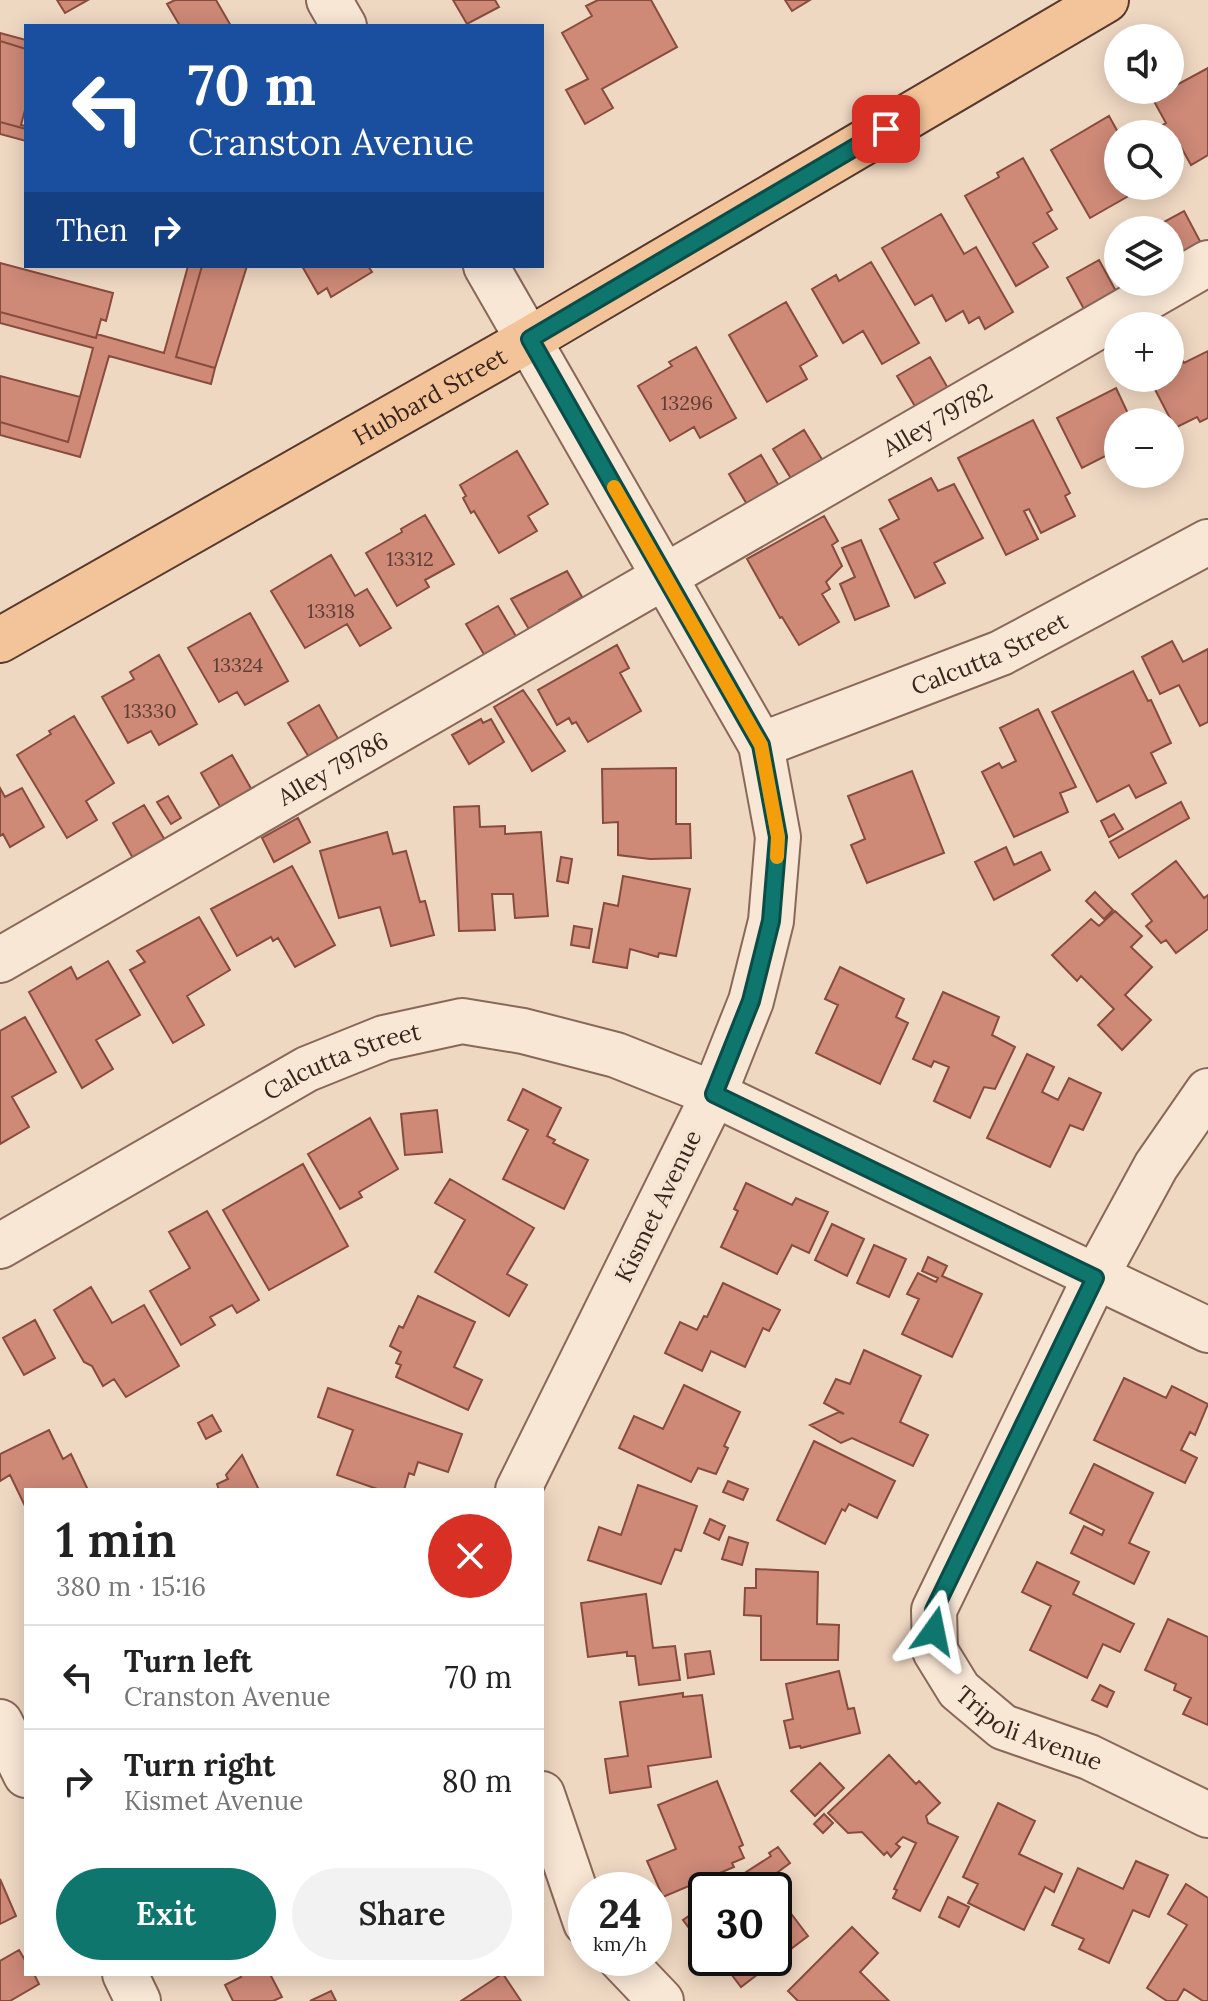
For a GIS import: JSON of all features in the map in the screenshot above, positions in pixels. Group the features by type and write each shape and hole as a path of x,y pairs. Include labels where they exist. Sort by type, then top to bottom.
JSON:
{"main road":[{"name":"Hubbard Street","path":"0,640 530,339 1106,0"}],"street":[{"path":"329,0 343,24"},
{"name":"Alley 79782","path":"665,577 1208,263"},
{"name":"Kismet Avenue","path":"487,268 761,745 778,837 771,921 751,1001 714,1094 519,1488"},
{"name":"Calcutta Street","path":"761,745 1001,653 1208,542"},
{"name":"Alley 79786","path":"0,960 665,577"},
{"name":"Calcutta Street","path":"0,1246 307,1069 384,1038 462,1021 523,1031 616,1055 714,1094 1208,1330"},
{"name":"Tripoli Avenue","path":"1208,1091 1156,1166 1095,1278 934,1610 935,1651 959,1690 1003,1727 1089,1757 1208,1815"},
{"path":"0,1722 24,1771"},
{"path":"544,1800 569,1872"},
{"path":"126,1976 138,2001"},
{"path":"637,1976 661,2001"}],"building":[{"path":"57,0 88,0 65,13"},
{"path":"175,0 216,0 230,24 179,24 167,4"},
{"path":"453,0 495,0 499,7 467,24"},
{"path":"598,0 651,0 677,47 602,89 613,108 585,124 566,90 588,79 562,33 592,16 586,6"},
{"path":"785,0 810,0 792,11"},
{"path":"0,33 24,39 24,48 0,41"},
{"path":"0,41 24,48 24,114 21,125 24,128 0,122"},
{"path":"1208,68 1208,155 1191,165 1184,152 1184,120 1164,120 1156,104 1184,104 1184,81"},
{"path":"1109,116 1111,120 1104,120 1104,200 1122,200 1090,218 1051,150"},
{"path":"0,122 24,128 24,140 0,134"},
{"path":"1023,158 1052,210 1047,213 1057,229 1033,243 1048,267 1016,286 965,196 999,177 997,173"},
{"path":"1184,211 1202,245 1184,255 1184,216 1175,216"},
{"path":"941,214 964,254 976,247 1013,312 985,329 979,317 969,323 963,311 946,321 932,295 915,305 882,248"},
{"path":"1099,260 1104,269 1104,296 1112,296 1085,311 1067,278"},
{"path":"871,262 919,343 882,364 863,331 843,343 812,289 836,275 839,281"},
{"path":"0,263 113,293 106,321 101,319 96,338 0,312"},
{"path":"187,268 201,268 176,357 215,368 211,384 109,356 80,457 0,435 0,422 68,442 93,348 0,323 0,312 164,353"},
{"path":"201,268 246,268 215,368 176,357"},
{"path":"303,268 369,268 372,272 331,297 327,288 318,294"},
{"path":"786,302 817,356 800,366 807,379 767,402 729,335"},
{"path":"696,347 736,418 700,438 694,427 670,441 638,386 672,366 669,362"},
{"path":"1208,351 1208,418 1200,422 1197,417 1184,424 1184,408 1165,408 1156,392 1184,392 1184,363"},
{"path":"930,357 949,390 916,408 897,376"},
{"path":"0,376 80,397 68,442 0,422"},
{"path":"1108,392 1118,392 1125,408 1104,408 1104,457 1082,468 1057,418"},
{"path":"1033,420 1070,493 1065,496 1075,516 1041,533 1029,509 1024,511 1038,539 1006,555 958,458"},
{"path":"804,430 823,461 792,480 773,449"},
{"path":"517,451 548,504 528,516 537,531 499,553 474,511 471,513 460,485"},
{"path":"761,455 779,486 748,506 729,474"},
{"path":"931,478 938,491 954,484 983,538 934,563 945,583 915,598 880,529 899,519 889,500"},
{"path":"425,515 454,564 425,580 429,587 397,606 366,553"},
{"path":"824,516 838,541 832,545 842,566 826,582 830,589 822,594 839,622 799,645 747,559"},
{"path":"861,540 889,606 855,620 840,584 855,577 842,548"},
{"path":"331,555 355,596 367,589 391,628 360,646 347,624 305,648 271,591"},
{"path":"567,571 582,597 530,631 511,599"},
{"path":"498,606 517,638 485,656 466,624"},
{"path":"250,613 288,681 245,705 237,692 219,702 188,648"},
{"path":"1172,641 1183,662 1208,649 1208,722 1200,726 1179,685 1160,694 1142,657"},
{"path":"617,645 629,668 620,673 641,711 588,742 576,722 572,724 569,718 557,725 538,690"},
{"path":"159,655 197,724 159,745 151,731 128,743 102,697 134,679 130,672"},
{"path":"1133,671 1171,743 1151,753 1166,783 1136,798 1129,785 1097,802 1052,712"},
{"path":"523,690 565,751 532,771 494,707"},
{"path":"319,705 340,742 310,759 288,723"},
{"path":"1038,709 1076,787 1060,793 1068,812 1014,837 982,772 999,763 1002,768 1016,761 1000,728"},
{"path":"74,716 114,783 86,801 97,820 67,838 17,755"},
{"path":"481,719 483,723 491,719 504,742 469,764 452,735"},
{"path":"232,755 253,792 222,810 201,773"},
{"path":"676,768 676,824 690,824 691,858 650,859 618,855 618,822 603,823 602,769"},
{"path":"912,771 944,853 867,883 851,845 865,839 848,796"},
{"path":"0,788 5,797 22,788 44,827 10,847 3,834 0,836"},
{"path":"168,796 181,818 171,824 157,802"},
{"path":"1181,802 1189,818 1119,858 1110,842"},
{"path":"144,805 166,842 134,860 113,823"},
{"path":"479,806 480,827 505,826 505,834 541,832 548,916 515,918 513,894 492,894 495,930 459,931 454,807"},
{"path":"1114,814 1123,829 1109,837 1101,821"},
{"path":"298,818 310,842 274,862 262,838"},
{"path":"387,832 393,854 406,851 420,902 425,901 434,935 391,946 380,907 339,918 320,851"},
{"path":"1006,847 1014,865 1041,852 1050,870 994,900 975,862"},
{"path":"561,857 572,859 568,883 557,881"},
{"path":"1176,861 1204,898 1208,895 1208,929 1176,953 1166,940 1161,943 1146,926 1152,921 1132,894"},
{"path":"292,866 335,945 295,967 278,938 273,941 271,937 237,956 211,909"},
{"path":"623,876 690,889 676,956 659,953 658,957 630,949 627,968 593,962 604,903 618,906"},
{"path":"1095,892 1113,910 1104,919 1086,901"},
{"path":"1115,911 1142,936 1131,947 1152,967 1125,995 1151,1020 1122,1050 1098,1025 1114,1009 1081,976 1077,981 1052,955 1091,919 1099,926"},
{"path":"199,917 230,970 187,996 204,1025 173,1043 130,970 145,962 137,951"},
{"path":"574,926 592,929 589,948 571,945"},
{"path":"108,961 140,1015 96,1040 113,1069 82,1088 29,992 71,967 77,979"},
{"path":"840,967 904,999 896,1017 908,1023 880,1084 816,1053 838,1005 825,999"},
{"path":"943,992 999,1017 992,1035 1015,1047 995,1089 984,1087 970,1118 934,1101 949,1067 934,1061 931,1067 913,1059"},
{"path":"25,1017 56,1072 12,1097 29,1127 0,1144 0,1031"},
{"path":"1027,1054 1054,1067 1042,1092 1058,1100 1069,1078 1101,1093 1083,1130 1070,1125 1050,1167 987,1138"},
{"path":"523,1089 561,1108 547,1136 555,1140 553,1143 588,1160 564,1209 503,1179 528,1130 508,1120"},
{"path":"437,1110 442,1152 405,1155 401,1114"},
{"path":"370,1118 398,1169 359,1192 362,1197 340,1209 308,1154"},
{"path":"303,1164 348,1246 269,1290 223,1210"},
{"path":"450,1179 534,1228 507,1274 527,1285 509,1316 435,1272 465,1220 435,1203"},
{"path":"746,1183 792,1205 796,1198 828,1212 809,1253 792,1245 777,1274 721,1247 738,1211 734,1209"},
{"path":"207,1211 259,1300 237,1313 232,1305 210,1317 215,1325 181,1345 150,1291 190,1268 169,1232"},
{"path":"832,1224 864,1239 847,1276 815,1260"},
{"path":"874,1245 906,1259 889,1297 857,1283"},
{"path":"928,1257 947,1266 942,1276 982,1294 952,1357 902,1334 919,1299 907,1294 918,1273 936,1282 938,1278 922,1271"},
{"path":"723,1283 780,1310 769,1331 763,1328 745,1367 711,1351 702,1371 665,1353 680,1322 697,1330 704,1316 707,1317"},
{"path":"91,1287 112,1323 144,1305 179,1366 126,1397 114,1379 103,1386 92,1366 84,1362 54,1310"},
{"path":"418,1296 475,1322 454,1367 482,1380 468,1410 396,1377 401,1365 396,1363 401,1352 390,1346 399,1326 403,1328"},
{"path":"35,1320 55,1358 24,1375 3,1338"},
{"path":"864,1350 921,1376 900,1422 928,1435 913,1466 852,1438 841,1443 810,1425 839,1412 844,1414 824,1403 836,1379 850,1384"},
{"path":"1124,1378 1166,1398 1172,1386 1208,1404 1195,1435 1190,1432 1181,1450 1197,1458 1185,1483 1094,1440"},
{"path":"684,1385 740,1412 724,1446 728,1448 716,1474 698,1468 691,1482 619,1448 634,1416 663,1429"},
{"path":"328,1388 462,1434 448,1472 418,1462 414,1475 409,1473 405,1488 374,1488 337,1475 353,1430 318,1417"},
{"path":"212,1415 221,1431 206,1439 198,1423"},
{"path":"49,1430 63,1459 71,1454 87,1488 24,1488 24,1504 10,1475 0,1481 0,1454"},
{"path":"814,1441 895,1481 877,1518 849,1504 845,1511 842,1509 825,1544 777,1520"},
{"path":"242,1455 258,1488 218,1488 217,1484 228,1479 226,1475"},
{"path":"1094,1464 1153,1493 1129,1543 1149,1552 1134,1584 1071,1553 1084,1526 1102,1535 1104,1530 1070,1513"},
{"path":"728,1481 748,1489 743,1500 723,1492"},
{"path":"638,1485 697,1506 681,1551 675,1549 661,1584 588,1560 599,1527 621,1535"},
{"path":"710,1519 725,1526 719,1540 704,1533"},
{"path":"729,1537 748,1543 742,1565 722,1559"},
{"path":"1037,1562 1079,1582 1073,1594 1134,1624 1120,1652 1103,1644 1087,1678 1030,1650 1051,1606 1022,1592"},
{"path":"756,1569 818,1572 817,1624 839,1625 838,1660 761,1660 761,1616 744,1615 745,1588 756,1588"},
{"path":"646,1594 653,1648 675,1646 680,1680 639,1685 635,1656 627,1656 627,1652 588,1657 581,1603"},
{"path":"1168,1619 1208,1637 1208,1725 1183,1714 1191,1698 1174,1690 1176,1684 1145,1670"},
{"path":"710,1651 714,1674 688,1678 685,1654"},
{"path":"839,1671 848,1709 854,1708 860,1733 790,1748 784,1721 793,1719 786,1684"},
{"path":"1100,1685 1114,1692 1107,1707 1092,1700"},
{"path":"683,1693 683,1697 702,1695 711,1757 648,1766 651,1787 610,1793 605,1759 628,1756 620,1702"},
{"path":"889,1755 916,1784 919,1781 940,1803 926,1816 928,1823 958,1837 920,1911 893,1898 897,1890 894,1889 916,1843 903,1837 896,1844 900,1847 891,1857 887,1852 884,1855 862,1832 848,1833 828,1813"},
{"path":"820,1763 844,1788 815,1816 791,1791"},
{"path":"717,1781 743,1845 739,1847 744,1858 722,1872 688,1872 688,1886 672,1893 672,1872 652,1872 647,1861 676,1849 658,1805"},
{"path":"998,1803 1035,1821 1019,1854 1062,1874 1054,1892 1045,1887 1024,1930 968,1903 978,1884 963,1877"},
{"path":"824,1814 833,1823 823,1833 814,1824"},
{"path":"778,1847 790,1863 778,1872 746,1872 771,1856 769,1853"},
{"path":"1136,1861 1168,1875 1149,1917 1133,1910 1109,1963 1079,1949 1084,1939 1052,1925 1078,1868 1123,1889"},
{"path":"0,1879 16,1916 0,1924"},
{"path":"1186,1884 1208,1898 1208,2001 1184,1989 1177,2001 1167,2001 1147,1988 1187,1925 1168,1914"},
{"path":"948,1897 969,1907 959,1927 939,1917"},
{"path":"792,1915 808,1936 792,1948"},
{"path":"852,1927 878,1953 860,1972 889,2001 798,2001 788,1991"},
{"path":"19,1950 24,1958 24,1976 35,1976 39,1984 10,2001 0,2001 0,1961"},
{"path":"271,1976 282,1997 273,2001 233,2001 225,1985 241,1977"},
{"path":"499,1976 504,1976 521,2001 461,2001"},
{"path":"733,1976 755,1976 741,1987"},
{"path":"331,1991 336,2001 310,2001"}],"slow traffic":[{"path":"614,487 761,745 778,837 777,857"}],"route":[{"path":"886,129 530,339 761,745 778,837 771,921 751,1001 714,1094 1095,1278 934,1610 934,1631"}]}
